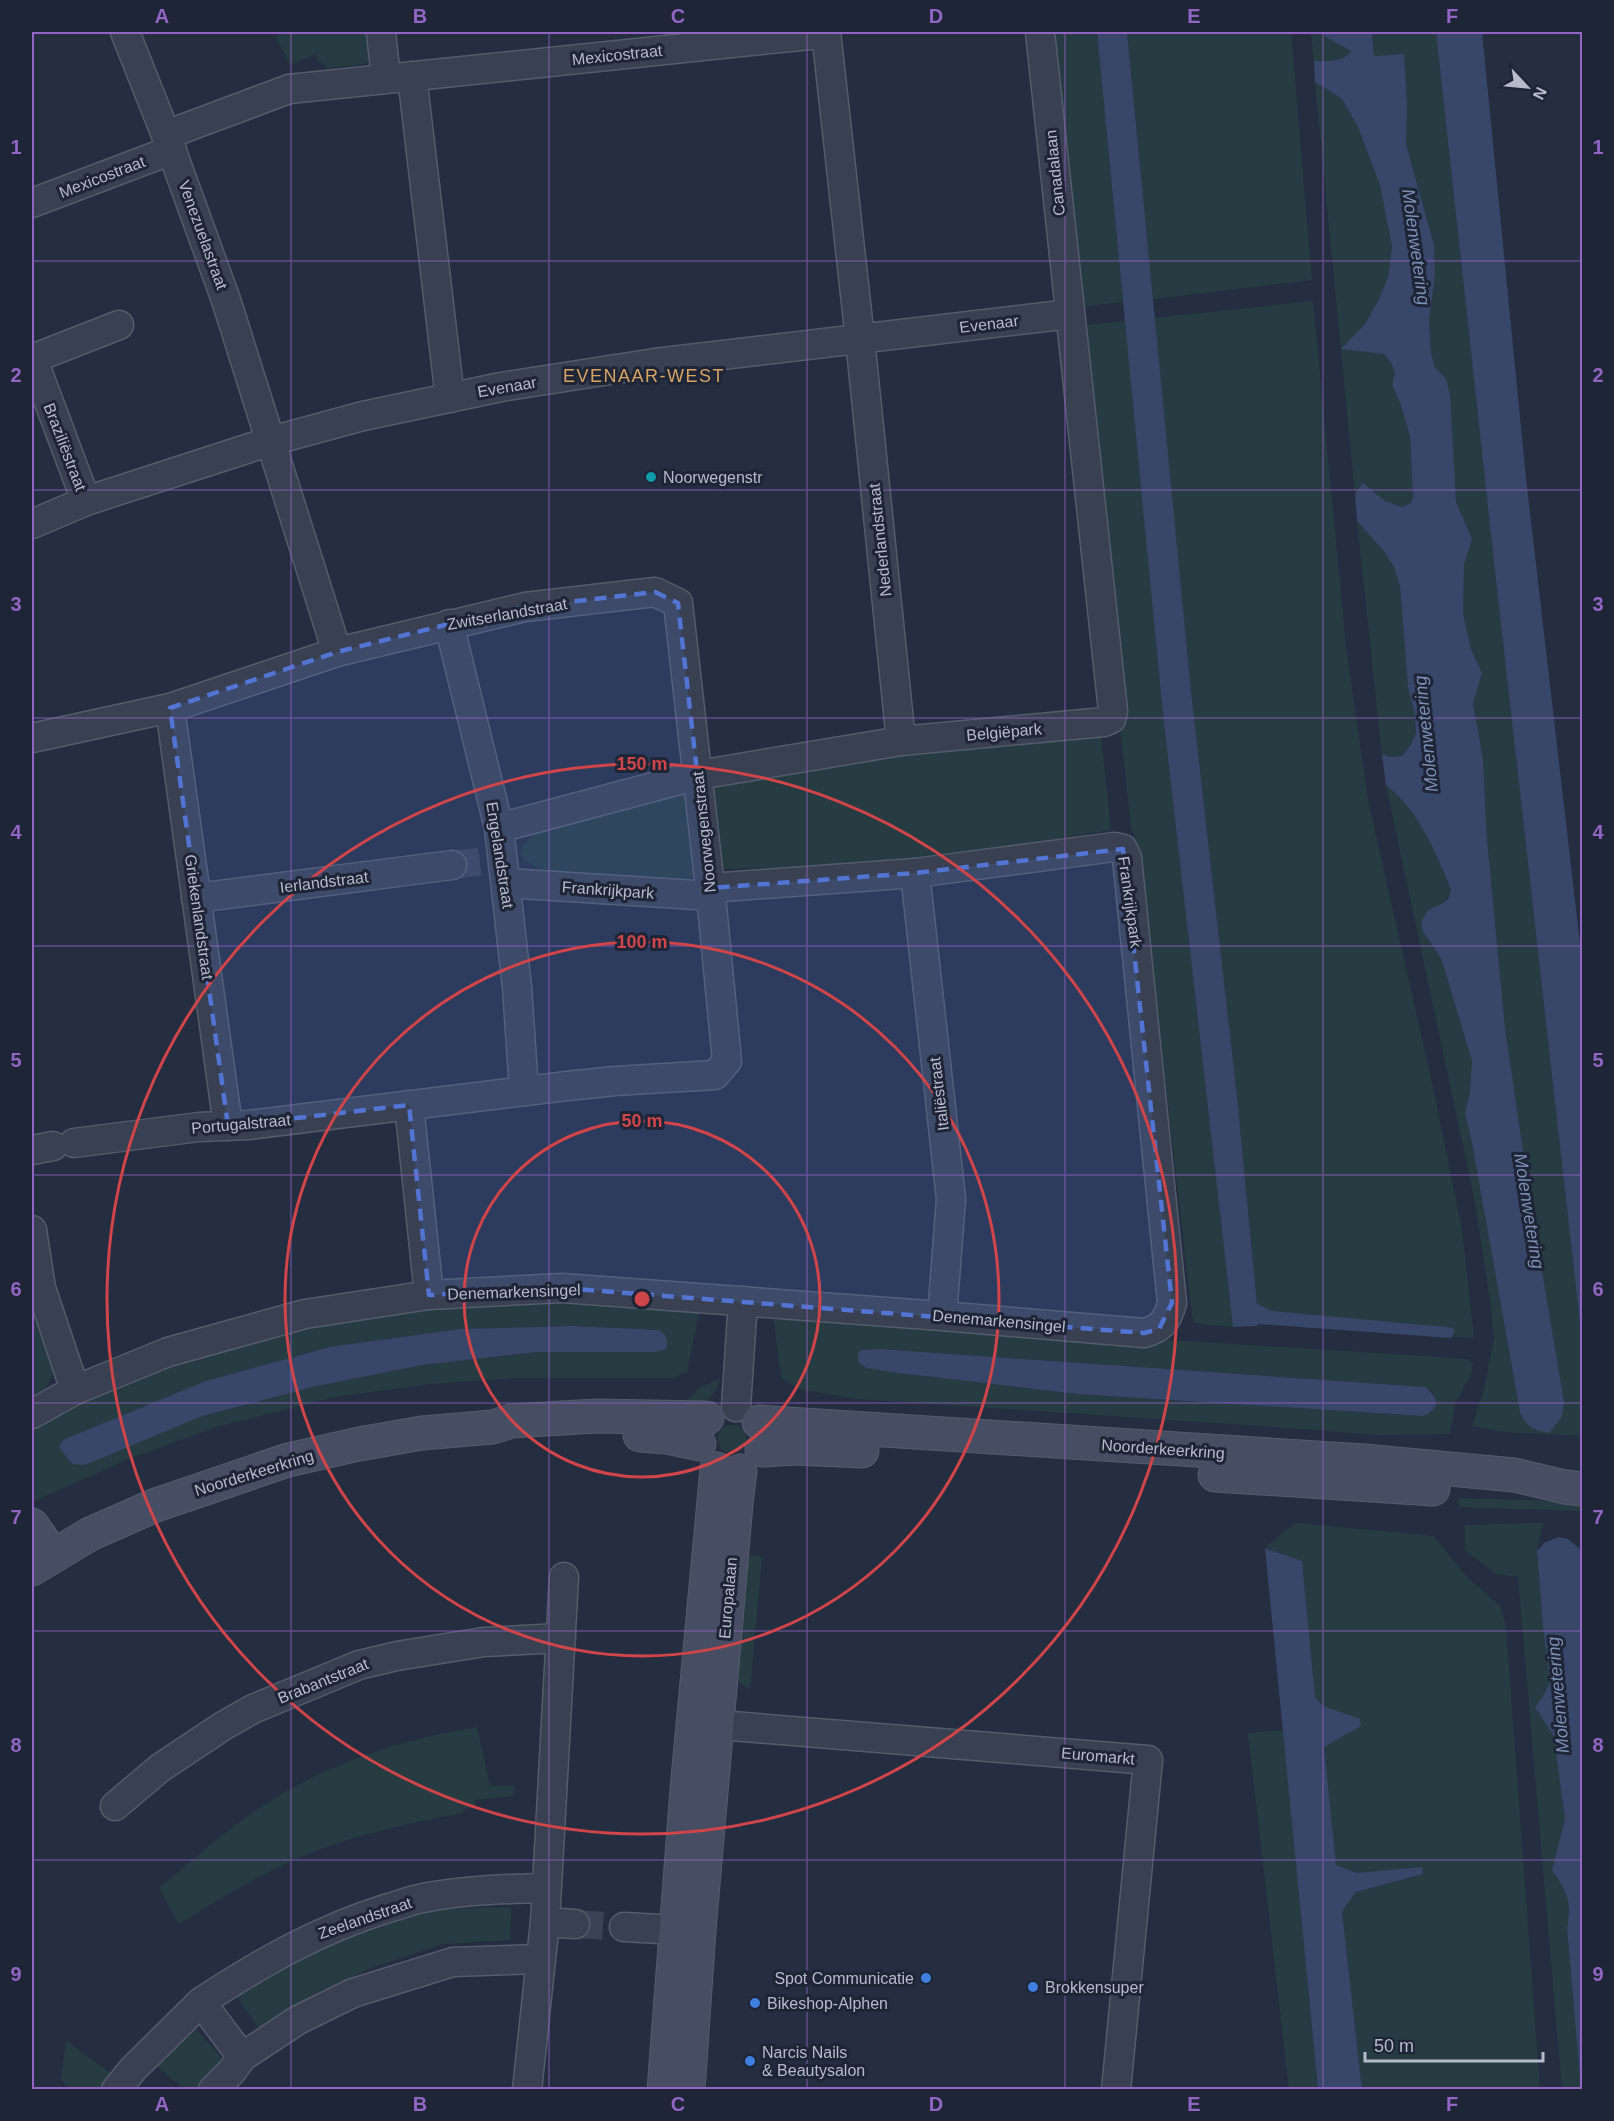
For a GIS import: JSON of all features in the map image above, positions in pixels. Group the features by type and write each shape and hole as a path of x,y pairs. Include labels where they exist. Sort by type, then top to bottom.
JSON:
{"street":[{"name":"Venezuelastraat","path":"125,32 169,142 226,300 271,441"},
{"path":"381,32 399,77 450,398"},
{"name":"Mexicostraat","path":"32,204 289,89 810,35 821,32"},
{"path":"826,32 860,339"},
{"name":"Canadalaan","path":"1040,32 1070,314"},
{"name":"Evenaar","path":"32,524 86,501 271,441 363,416 501,387 655,363 1070,314"},
{"name":"Belgiëpark","path":"499,828 698,775 901,741 1104,722 1111,718 1113,711 1070,314"},
{"name":"Braziliëstraat","path":"86,501 32,359 119,325"},
{"name":"Nederlandstraat","path":"860,339 901,741"},
{"path":"271,441 337,652"},
{"name":"Zwitserlandstraat","path":"32,738 170,708 337,652 525,607 655,592 678,603"},
{"name":"Noorwegenstraat","path":"678,603 711,892 727,1061"},
{"name":"Engelandstraat","path":"449,624 499,828 497,868 517,987 524,1091"},
{"name":"Griekenlandstraat","path":"170,708 228,1126"},
{"name":"Frankrijkpark","path":"497,868 711,892 915,873 1114,847 1122,849 1127,858 1172,1303 1169,1315 1159,1329"},
{"name":"Ierlandstraat","path":"196,898 452,865"},
{"name":"Italiëstraat","path":"915,873 951,1199 942,1316"},
{"name":"Portugalstraat","path":"53,1146 159,1131 248,1125 615,1081 716,1075 727,1061"},
{"path":"409,1105 429,1295"},
{"path":"32,1230 41,1288 75,1390"},
{"name":"Denemarkensingel","path":"32,1414 75,1390 168,1352 305,1314 429,1295 562,1288 942,1316 1144,1334 1159,1329"},
{"path":"731,1440 743,1301"},
{"name":"Noorderkeerkring","path":"42,1562 90,1534 156,1505 288,1460 422,1433 493,1427 521,1420 596,1416 731,1440 796,1448 1509,1494 1574,1488"},
{"name":"Europalaan","path":"664,2090 688,1930 705,1724 736,1504 731,1440"},
{"path":"32,1525 42,1562"},
{"path":"528,2090 544,1922 564,1577"},
{"name":"Brabantstraat","path":"116,1806 160,1768 222,1726 253,1709 359,1665 397,1656 484,1642 561,1638"},
{"name":"Euromarkt","path":"705,1724 1148,1760 1116,2090"},
{"name":"Zeelandstraat","path":"116,2090 133,2068 201,2002 255,1967 307,1939 362,1916 423,1898 482,1890 546,1887"},
{"path":"544,1922 575,1924"},
{"path":"624,1927 688,1930"},
{"name":"Europalaan","path":"688,1930 688,2090"},
{"path":"213,2090 242,2057 298,2020 353,1993 453,1962 540,1959"},
{"path":"201,2002 242,2057"}],"highlighted area":[{"path":"655,592 678,603 710,888 915,873 1123,849 1172,1303 1159,1329 1144,1333 562,1288 429,1295 409,1105 228,1126 170,708 337,652 449,624 525,607"}],"green space":[{"path":"283,32 369,32 371,58 366,64 328,68 317,60 316,54 290,65 276,37"},
{"path":"1049,32 1097,32 1123,302 1077,307"},
{"path":"1127,32 1291,32 1312,280 1153,299"},
{"path":"1311,32 1321,32 1351,51 1343,58 1314,61"},
{"path":"1372,32 1436,32 1582,1341 1582,1436 1504,1432 1472,1426 1484,1390 1494,1338 1490,1299 1475,1202 1386,785 1398,795 1417,819 1451,889 1442,902 1428,910 1422,930 1441,958 1472,1061 1470,1091 1465,1113 1520,1412 1532,1212 1505,1028 1487,839 1483,759 1473,704 1482,673 1471,649 1463,613 1464,565 1472,539 1456,502 1446,379 1435,367 1431,354 1429,319 1435,275 1434,245 1406,144 1407,103 1404,54 1374,56"},
{"path":"1315,82 1342,99 1358,127 1380,185 1392,247 1388,277 1365,324 1342,349 1384,354 1395,372 1392,385 1401,405 1410,437 1413,497 1411,503 1402,507 1385,501 1364,484 1355,494"},
{"path":"1313,301 1346,647 1368,800 1434,1092 1462,1230 1474,1338 1259,1324 1237,1096 1191,691 1154,318"},
{"path":"1126,321 1163,714 1233,1327 1193,1323 1139,849 1131,827 1077,326"},
{"path":"1357,521 1383,550 1394,567 1400,586 1408,686 1415,716 1416,733 1410,746 1401,756 1390,757 1382,754"},
{"path":"1100,728 1111,830 953,856 872,866 718,869 710,787 914,747"},
{"path":"686,789 695,875 683,885 548,873 523,860 520,854 523,845 541,828"},
{"path":"584,1300 700,1307 687,1372 673,1378 512,1378 429,1384 336,1397 220,1426 133,1457 32,1502 32,1427 102,1387 311,1322 404,1307","holes":["573,1326 659,1330 654,1352 537,1352 422,1365 317,1386 202,1416 206,1381 330,1347 460,1329"]},
{"path":"32,1311 54,1371 46,1388 32,1396"},
{"path":"778,1315 1468,1359 1473,1364 1470,1376 1455,1404 1450,1434 1378,1435 857,1399 798,1389 782,1378 774,1320","holes":["879,1349 1425,1387 1433,1392 1435,1407 1431,1413 1423,1416 1077,1394 899,1373 861,1350"]},
{"path":"720,1379 714,1392 707,1399 683,1403 701,1387"},
{"path":"732,1425 742,1429 746,1439 742,1449 732,1453 722,1449 718,1439 722,1429"},
{"path":"1459,1498 1582,1502 1582,1511 1459,1507"},
{"path":"1296,1523 1434,1536 1466,1576 1500,1606 1506,1627 1540,2089 1362,2089 1342,1911 1356,1892 1423,1874 1422,1868 1357,1873 1336,1865 1324,1747 1361,1726 1323,1706 1315,1697 1302,1561 1265,1547"},
{"path":"1543,1523 1537,1551 1550,1682 1535,1707 1554,1737 1565,1819 1552,1870 1565,1891 1569,1911 1567,1928 1581,2089 1562,2089 1518,1577 1496,1574 1465,1550 1465,1525"},
{"path":"741,1555 762,1557 750,1690 734,1678"},
{"path":"477,1727 490,1786 514,1786 513,1796 475,1800 475,1807 463,1809 464,1813 372,1833 305,1855 256,1878 179,1924 159,1888 255,1811 307,1780 362,1757 419,1739"},
{"path":"1283,1730 1318,2089 1289,2089 1248,1733"},
{"path":"511,1907 510,1940 443,1944 371,1968 318,1992 260,2030 236,1995 307,1956 381,1925 433,1911"},
{"path":"190,2022 230,2068 207,2089 184,2089 149,2059"},
{"path":"66,2041 116,2077 107,2090 71,2089 61,2080"}],"water":[{"path":"1097,32 1127,32 1191,691 1237,1096 1257,1304 1272,1311 1452,1328 1455,1331 1451,1338 1259,1324 1233,1327 1163,714"},
{"name":"Molenwetering","path":"1321,32 1372,32 1374,56 1404,54 1407,103 1406,144 1434,245 1435,275 1429,319 1431,354 1435,367 1446,379 1450,394 1456,502 1472,539 1464,565 1463,613 1471,649 1482,673 1473,704 1483,759 1487,839 1505,1028 1532,1212 1564,1402 1562,1417 1549,1433 1531,1427 1520,1412 1465,1113 1470,1091 1472,1061 1441,958 1422,930 1422,920 1428,910 1448,899 1451,889 1417,819 1398,795 1386,785 1382,754 1390,757 1402,756 1416,733 1415,716 1408,687 1400,586 1394,567 1383,550 1357,521 1355,494 1363,483 1385,501 1402,507 1411,503 1413,497 1410,437 1401,405 1392,385 1395,372 1390,361 1384,354 1341,349 1365,324 1379,299 1388,277 1392,247 1380,185 1358,127 1342,99 1315,82 1314,61 1343,58 1351,51"},
{"path":"1436,32 1482,32 1526,478 1582,961 1582,1341 1496,580"},
{"path":"573,1326 659,1330 666,1338 666,1349 654,1352 537,1352 422,1365 317,1386 202,1416 85,1465 72,1464 59,1447 63,1440 206,1381 330,1347 460,1329"},
{"path":"879,1349 1425,1387 1433,1395 1436,1403 1433,1410 1423,1416 1077,1394 899,1373 867,1368 858,1362 858,1353 861,1350"},
{"name":"Molenwetering","path":"1559,1537 1568,1539 1580,1549 1582,1567 1582,2090 1567,1928 1569,1911 1565,1891 1552,1870 1565,1819 1554,1737 1535,1707 1550,1682 1537,1551 1544,1543"},
{"path":"1265,1548 1302,1561 1315,1697 1323,1706 1360,1719 1361,1726 1324,1747 1336,1865 1357,1873 1422,1867 1423,1874 1356,1892 1342,1911 1362,2089 1318,2089"}],"tunnel":[{"path":"452,865 484,861"},
{"path":"575,1924 624,1927"}],"place":[{"name":"Noorwegenstr","path":"651,477"},
{"name":"Spot Communicatie","path":"926,1978"},
{"name":"Brokkensuper","path":"1033,1987"},
{"name":"Bikeshop-Alphen","path":"755,2003"},
{"name":"Narcis Nails & Beautysalon","path":"750,2061"}],"district":[{"name":"EVENAAR-WEST","path":"644,376"}]}
